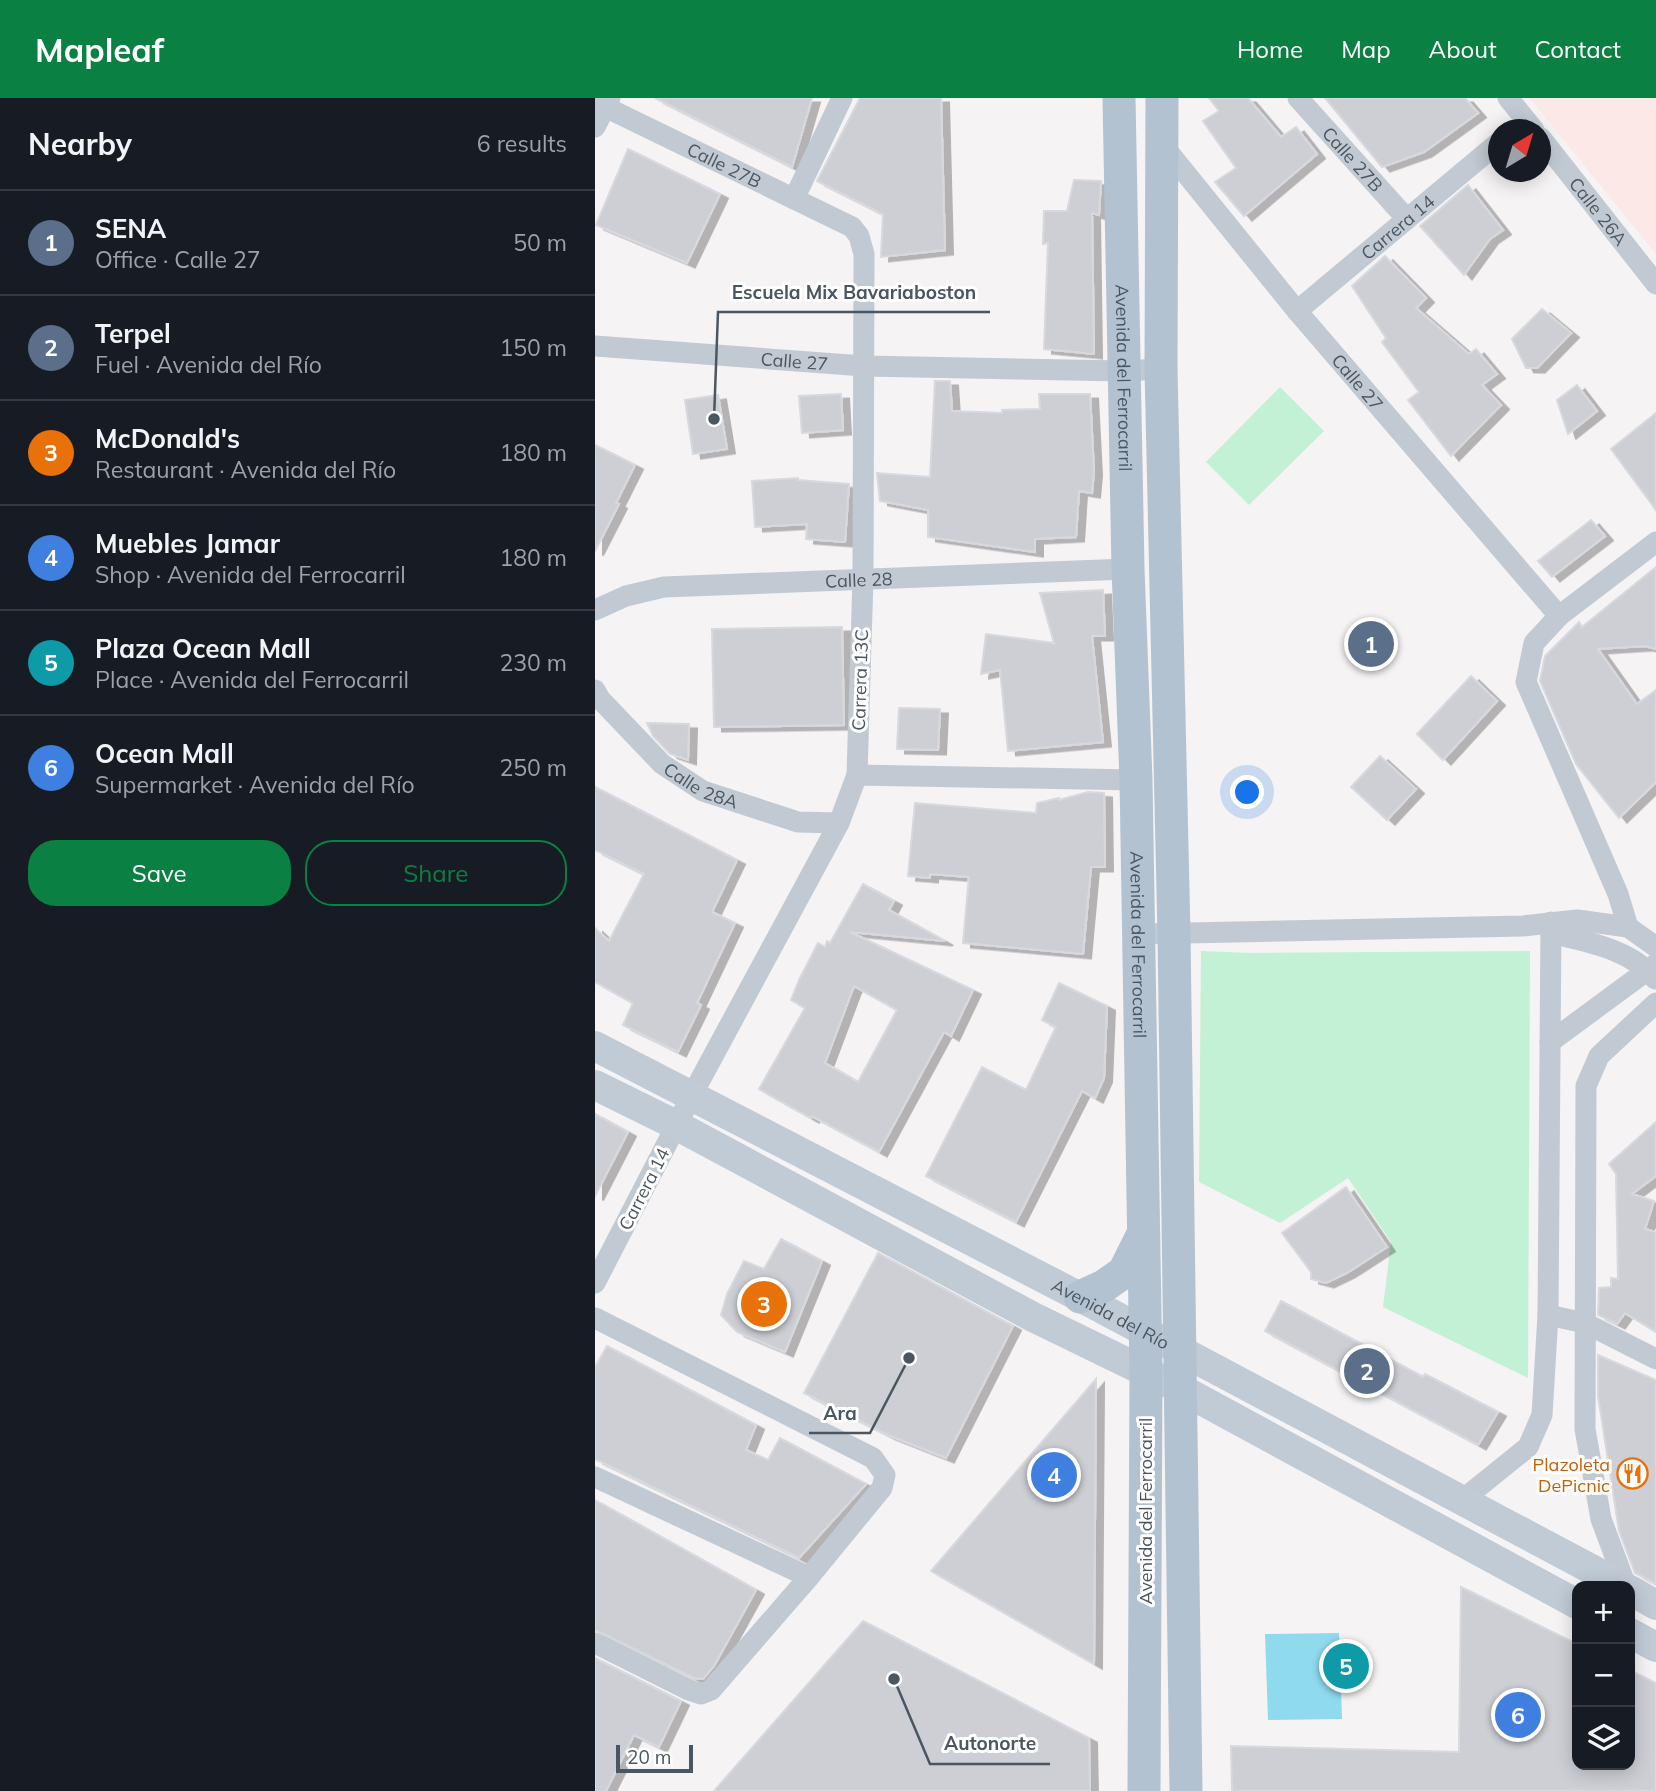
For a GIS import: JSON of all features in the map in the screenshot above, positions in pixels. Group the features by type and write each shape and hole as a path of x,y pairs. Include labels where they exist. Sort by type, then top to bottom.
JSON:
{"main road":[{"name":"Avenida del Ferrocarril","path":"1119,98 1123,371 1136,779 1146,1373 1144,1791"},
{"name":"Avenida del Ferrocarril","path":"1161,98 1161,369 1174,934 1186,1791"},
{"name":"Avenida del Río","path":"595,1046 1181,1350 1614,1581"},
{"name":"Avenida del Río","path":"595,1085 676,1125 1033,1318 1181,1389 1572,1601"},
{"path":"1080,1297 1104,1286 1124,1272 1143,1234"},
{"name":"Avenida del Río","path":"1635,1592 1656,1605"},
{"path":"1635,1636 1656,1647"}],"street":[{"path":"794,199 842,98"},
{"name":"Calle 27B","path":"1298,98 1407,219"},
{"path":"1508,98 1520,119"},
{"path":"595,127 603,102"},
{"name":"Calle 27B","path":"603,102 852,227"},
{"name":"Calle 27","path":"1162,144 1297,311 1559,616"},
{"name":"Carrera 14","path":"1297,311 1488,151"},
{"name":"Calle 26A","path":"1551,151 1656,284"},
{"name":"Carrera 13C","path":"692,1095 839,823 857,775 863,579 864,254 859,236 852,227"},
{"name":"Calle 27","path":"595,346 864,366 1123,371 1161,369"},
{"path":"1628,927 1618,894 1526,681 1534,643 1559,616 1656,542"},
{"name":"Calle 28","path":"595,610 626,596 664,587 1128,569"},
{"name":"Calle 28A","path":"595,690 600,699 662,764 703,791 798,822 839,823"},
{"path":"857,775 1136,779"},
{"path":"1551,928 1577,920 1628,927 1656,947"},
{"path":"1138,934 1523,926 1551,928 1630,957 1653,972 1550,1042"},
{"path":"1461,1501 1528,1447 1542,1415 1548,1315 1551,928"},
{"path":"1624,1581 1601,1519 1585,1429 1586,1086 1599,1056 1656,1003"},
{"name":"Carrera 14","path":"595,1283 692,1095"},
{"path":"1548,1315 1585,1323 1656,1359"},
{"path":"595,1318 873,1458 885,1475 882,1489 711,1690 701,1694 689,1690 595,1643"},
{"path":"595,1477 809,1577"}],"shaded area":[{"path":"1530,98 1656,98 1656,254 1551,124 1551,119 1547,119"}],"green space":[{"path":"1280,387 1324,431 1249,505 1206,462"},
{"path":"1201,951 1530,951 1528,1378 1383,1307 1391,1242 1348,1178 1280,1223 1199,1182"}],"water":[{"path":"1339,1633 1342,1719 1268,1720 1265,1634"}],"building":[{"path":"655,98 812,98 792,167"},
{"path":"860,98 941,98 945,250 881,257 883,214 817,181"},
{"path":"1209,98 1248,98 1281,137 1296,127 1317,154 1244,216 1215,182 1236,168 1203,121 1219,111"},
{"path":"1325,98 1465,98 1478,113 1424,152 1382,167"},
{"path":"628,149 720,194 687,263 596,225"},
{"path":"1074,180 1101,181 1099,215 1092,213 1094,354 1044,349 1048,243 1043,244 1044,211 1067,211"},
{"path":"1468,185 1503,230 1490,239 1464,275 1420,226"},
{"path":"1385,256 1426,298 1416,308 1469,354 1476,349 1497,374 1482,385 1501,405 1451,456 1408,400 1419,392 1382,342 1386,338 1352,286"},
{"path":"1542,309 1571,333 1537,368 1526,368 1512,339"},
{"path":"935,381 950,381 952,411 1002,413 1002,410 1040,409 1039,394 1090,394 1094,471 1092,493 1079,491 1076,537 1035,539 1035,552 928,537 928,510 880,501 877,473 930,477"},
{"path":"1577,385 1597,411 1568,434 1557,400"},
{"path":"841,394 843,430 802,433 799,396"},
{"path":"718,395 727,449 693,454 685,400"},
{"path":"1656,413 1656,510 1611,449"},
{"path":"595,445 635,465 595,551"},
{"path":"798,478 849,484 845,542 806,539 807,524 755,527 752,481"},
{"path":"1591,520 1605,536 1552,577 1538,561"},
{"path":"1656,567 1656,649 1645,646 1598,649 1637,704 1656,690 1656,782 1619,818 1576,764 1540,681 1545,656 1579,622 1582,627"},
{"path":"1103,590 1105,636 1092,636 1103,742 1008,751 1000,670 981,674 986,634 1054,643 1040,593"},
{"path":"842,627 844,725 714,727 712,629"},
{"path":"1471,676 1497,701 1443,760 1417,734"},
{"path":"899,708 940,709 938,750 897,749"},
{"path":"647,723 689,724 688,760 670,754 653,736"},
{"path":"1380,756 1416,789 1387,820 1351,787"},
{"path":"595,787 737,860 712,912 735,923 697,1003 701,1005 678,1052 623,1025 633,1003 595,982 595,928 609,941 644,874 595,850"},
{"path":"1088,792 1104,793 1105,867 1091,867 1083,954 963,943 969,877 930,874 930,878 908,876 915,803 1036,813 1037,803"},
{"path":"863,884 894,901 889,910 945,941 850,932 973,990 951,1036 944,1032 879,1152 759,1089 805,1008 791,1000 799,980 818,943 825,947 827,941 830,943","holes":["854,986 897,1010 858,1082 825,1063"]},
{"path":"1059,983 1107,1006 1104,1078 1095,1098 1082,1091 1016,1222 926,1176 982,1067 1026,1090 1056,1027 1042,1020"},
{"path":"595,1114 628,1132 595,1196"},
{"path":"1656,1122 1656,1176 1632,1194 1654,1201 1645,1229 1656,1232 1656,1332 1625,1313 1617,1324 1598,1315 1599,1288 1611,1287 1611,1278 1618,1279 1616,1174 1609,1164"},
{"path":"1346,1187 1387,1247 1326,1283 1311,1279 1311,1272 1282,1233"},
{"path":"781,1239 822,1261 785,1352 737,1332 721,1315 727,1294 744,1261 764,1269"},
{"path":"878,1253 1013,1326 946,1458 888,1435 804,1393"},
{"path":"1281,1301 1423,1377 1425,1374 1498,1412 1478,1445 1265,1331"},
{"path":"607,1346 756,1425 746,1450 768,1460 780,1438 866,1484 799,1558 595,1459 595,1367"},
{"name":"Plazoleta DePicnic","path":"1598,1355 1656,1380 1656,1584 1635,1573 1619,1531 1598,1396"},
{"path":"1096,1379 1094,1664 931,1571"},
{"path":"595,1500 756,1590 714,1666 703,1679 694,1678 595,1630"},
{"path":"1461,1587 1572,1642 1572,1770 1635,1770 1635,1672 1656,1683 1656,1791 1232,1791 1231,1746 1459,1752"},
{"path":"863,1621 1089,1738 1090,1791 714,1791"},
{"path":"595,1658 681,1701 659,1747 634,1735 606,1791 595,1791"}],"place":[{"name":"Escuela Mix Bavariaboston","path":"714,419"},
{"name":"SENA","path":"1371,644"},
{"name":"McDonald's","path":"764,1304"},
{"name":"Ara","path":"909,1358"},
{"name":"Terpel","path":"1367,1371"},
{"name":"Plazoleta DePicnic","path":"1633,1474"},
{"name":"Muebles Jamar","path":"1054,1475"},
{"name":"Plaza Ocean Mall","path":"1346,1666"},
{"name":"Autonorte","path":"894,1679"},
{"name":"Ocean Mall","path":"1518,1715"}]}
